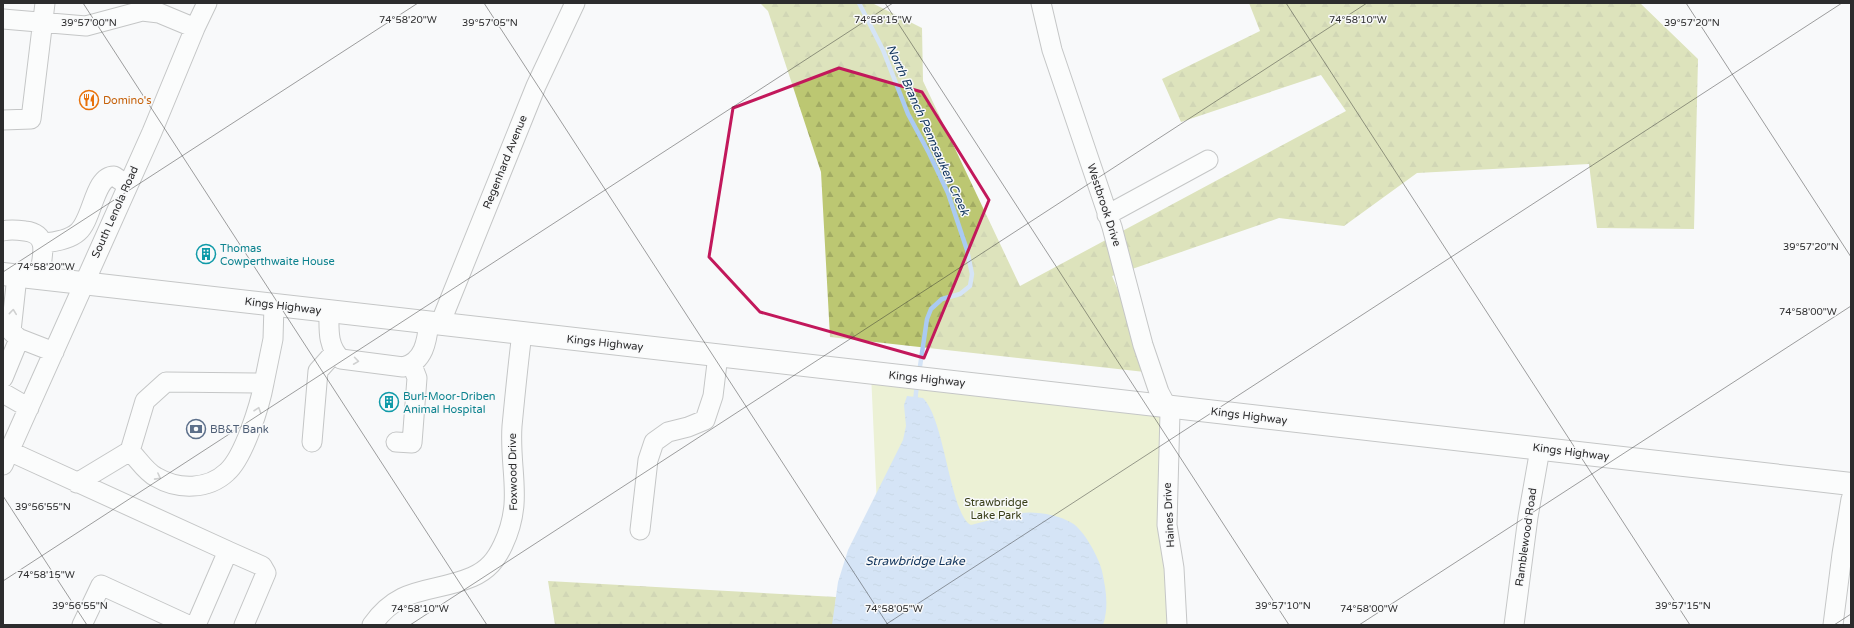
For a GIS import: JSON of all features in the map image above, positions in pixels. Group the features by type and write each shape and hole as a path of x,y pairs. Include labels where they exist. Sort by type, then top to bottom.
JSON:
{"main road":[{"name":"Kings Highway","path":"10,275 1851,484"}],"street":[{"path":"3,120 31,119 45,3"},
{"name":"South Lenola Road","path":"6,458 152,132 195,28 207,3"},
{"name":"Regenhard Avenue","path":"412,365 419,358 536,86 575,3"},
{"name":"Westbrook Drive","path":"1041,3 1052,50 1108,215 1121,258 1143,345 1159,392 1167,406"},
{"path":"3,19 86,26 142,11 159,14 195,28"},
{"path":"1108,215 1208,160"},
{"path":"43,243 67,238 81,230 90,215 99,186 103,180 114,176 127,185"},
{"path":"3,231 18,230 35,233 43,243 39,278"},
{"path":"10,275 11,331 19,339 54,352"},
{"path":"130,451 155,477 170,483 188,487 210,484 228,472 239,455 259,406 273,339 274,305"},
{"path":"328,311 330,343 334,353 341,359 403,367 412,365 417,378 412,443 396,442"},
{"name":"Foxwood Drive","path":"372,625 387,607 400,598 416,592 463,581 478,574 492,564 499,552 512,524 514,509 515,480 512,428 522,333"},
{"path":"3,378 19,339"},
{"path":"312,442 318,371 334,353"},
{"path":"640,530 648,460 654,442 668,432 688,427 705,420 713,396 718,355"},
{"path":"77,483 130,451 145,401 166,382 264,382"},
{"path":"3,393 29,408"},
{"name":"Haines Drive","path":"1167,406 1170,413 1167,524 1174,568 1177,625"},
{"name":"Ramblewood Road","path":"1514,625 1528,518 1540,449"},
{"path":"6,458 77,483 262,566 266,573 244,625"},
{"path":"1833,625 1851,499"},
{"path":"196,625 228,551"},
{"path":"82,625 101,585 188,625"}],"highlighted area":[{"path":"839,68 922,92 989,200 924,358 760,312 709,257 733,108"}],"green space":[{"path":"760,3 872,3 922,28 923,81 1020,286 1346,111 1321,75 1181,122 1162,79 1260,31 1249,3 1640,3 1698,59 1694,229 1597,228 1589,164 1417,173 1344,226 1279,218 1112,276 1154,373 830,337 821,172 768,11"},
{"name":"Strawbridge Lake Park","path":"871,373 1170,413 1176,625 843,625 878,528"},
{"path":"548,581 836,597 834,625 555,625"}],"water":[{"name":"Strawbridge Lake","path":"907,396 923,398 931,409 937,425 958,504 964,518 971,525 1009,515 1033,513 1047,514 1061,518 1077,527 1086,538 1094,552 1102,571 1106,591 1106,611 1103,625 832,625 838,582 848,550 903,440 906,426 904,405"}],"waterway":[{"name":"North Branch Pennsauken Creek","path":"859,3 883,50 908,114 948,193 967,250 972,274 970,286 960,294 942,299 931,309 927,319 919,373"},
{"name":"North Branch Pennsauken Creek","path":"915,402 917,384"}],"place":[{"name":"Domino's","path":"89,100"},
{"name":"Thomas Cowperthwaite House","path":"206,254"},
{"name":"Burl-Moor-Driben Animal Hospital","path":"389,402"},
{"name":"BB&T Bank","path":"196,429"}]}
